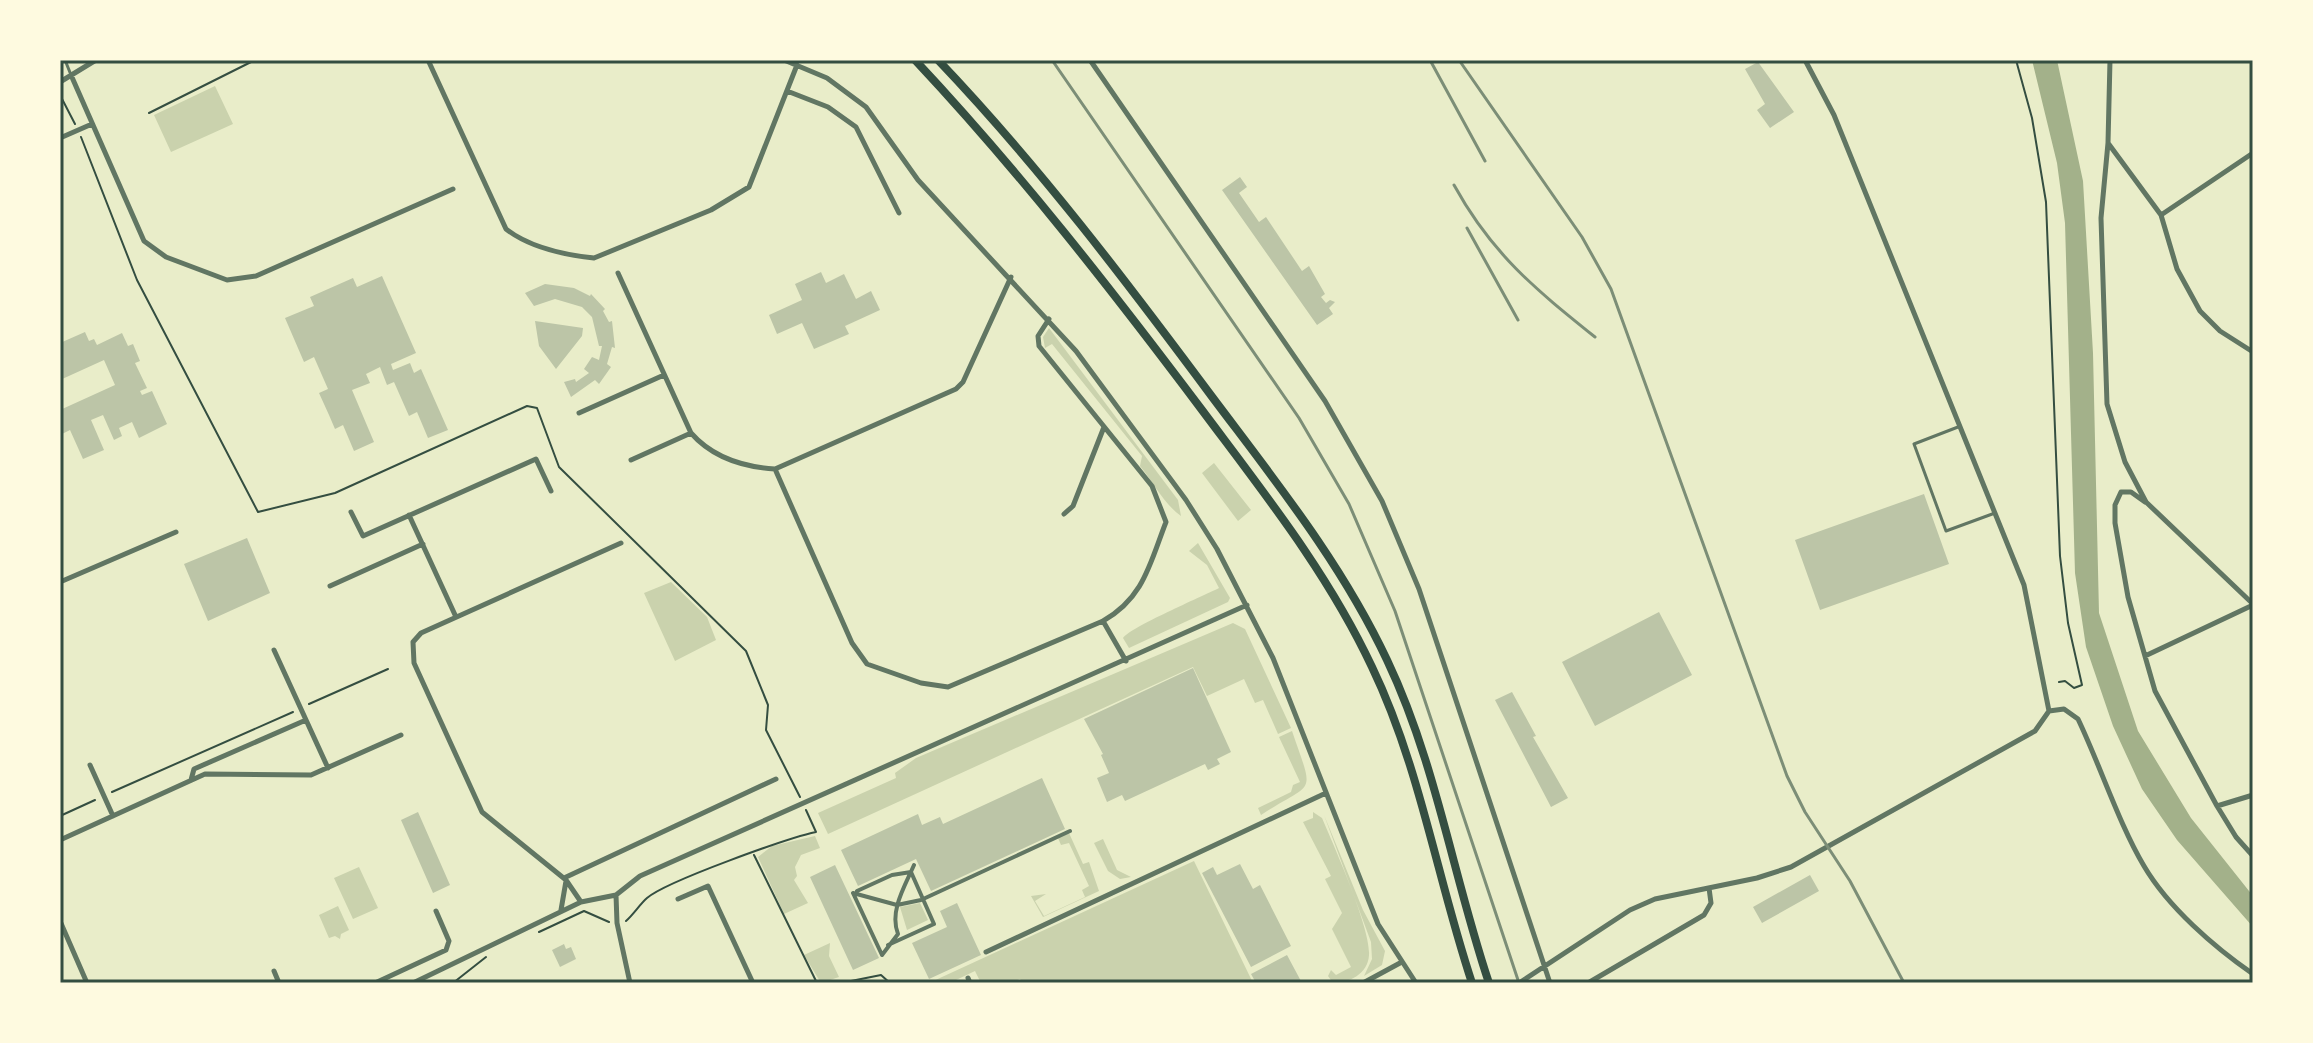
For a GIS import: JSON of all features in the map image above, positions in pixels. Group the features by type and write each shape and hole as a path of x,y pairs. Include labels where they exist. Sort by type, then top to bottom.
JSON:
{"main road":[{"path":"915,60 1018,172 1072,237 1277,510 1334,594 1372,668 1401,738 1472,983"},
{"path":"938,60 1024,154 1085,228 1291,502 1348,586 1388,660 1417,733 1489,983"}],"street":[{"path":"60,82 96,60"},
{"path":"428,60 506,229 520,239 575,256 594,258 618,251 723,204 749,187 797,65"},
{"path":"784,60 827,78 866,107 918,180 1049,319 1111,396 1186,500 1247,605 1291,698 1378,924 1400,963 1416,983"},
{"path":"1090,60 1325,401 1382,501 1423,599 1550,983"},
{"path":"1519,983 1641,904 1757,878 1816,854 2035,731 2049,711 2024,585 1839,128 1805,60"},
{"path":"2110,60 2108,143 2101,218 2107,404 2125,462 2146,502"},
{"path":"71,75 144,241 166,257 227,280 256,276 453,189"},
{"path":"787,91 828,107 856,127 866,141 899,213"},
{"path":"60,138 92,124"},
{"path":"2108,143 2161,215 2177,269 2200,311 2220,331 2253,352"},
{"path":"2161,215 2253,153"},
{"path":"618,273 691,433 712,452 755,468 775,469 956,389 963,382 1011,277"},
{"path":"775,469 852,643 867,664 921,683 948,687 1103,621 1124,609 1137,594 1166,522 1152,486 1039,346 1038,336 1049,319"},
{"path":"579,413 664,375"},
{"path":"1064,514 1073,506 1104,426"},
{"path":"631,460 691,433"},
{"path":"351,512 363,536 536,459 551,491"},
{"path":"2145,656 2253,604 2146,502 2131,492 2121,492 2115,514 2128,597 2155,691 2217,806 2236,837 2253,856"},
{"path":"409,515 456,617"},
{"path":"60,582 176,532"},
{"path":"581,902 565,879 482,812 414,663 413,642 421,633 621,543"},
{"path":"330,586 423,544"},
{"path":"413,983 581,902 616,895 640,876 1247,605"},
{"path":"1103,621 1126,661"},
{"path":"274,650 328,768"},
{"path":"2049,711 2064,709 2078,719 2134,846 2153,880 2193,922 2253,974"},
{"path":"191,780 194,769 306,720"},
{"path":"60,840 205,774 311,775 401,735"},
{"path":"90,765 113,816"},
{"path":"565,879 776,779"},
{"path":"986,952 1326,793"},
{"path":"2217,806 2253,795"},
{"path":"856,892 897,905 923,899 1070,831"},
{"path":"856,892 882,955 898,934 893,922 914,865"},
{"path":"888,945 934,924 911,872"},
{"path":"856,892 892,875 911,872"},
{"path":"560,912 565,879"},
{"path":"678,899 708,886 753,983"},
{"path":"1588,983 1704,915 1711,903 1709,888"},
{"path":"616,895 617,923 630,983"},
{"path":"375,983 446,950 449,941 436,911"},
{"path":"60,921 87,983"},
{"path":"928,927 932,934"},
{"path":"1363,983 1400,963"},
{"path":"274,971 279,983"}],"lane":[{"path":"65,60 71,75"},
{"path":"1960,426 1914,444 1946,531 1995,513"}],"path":[{"path":"149,113 255,60"},
{"path":"2016,60 2032,118 2046,202 2060,556 2068,623 2082,685 2074,688 2065,681 2059,682"},
{"path":"60,95 78,130 137,280 258,512 335,493 527,406 537,408 559,467 746,651 768,705 766,730 780,763 790,775"},
{"path":"60,816 388,669"},
{"path":"533,934 584,911 612,924 627,921 649,896 754,854 770,843 816,831"},
{"path":"754,854 817,983"},
{"path":"453,983 488,955"},
{"path":"841,983 881,975 890,983"}],"shaded area":[{"path":"2032,60 2057,60 2083,181 2093,353 2099,613 2138,731 2191,818 2253,896 2253,927 2177,840 2142,789 2113,726 2086,647 2075,573 2065,223 2057,163"},
{"path":"215,86 233,124 171,152 154,115"},
{"path":"1049,328 1178,500 1181,516 1140,466 1142,456 1052,344 1045,348 1043,337"},
{"path":"1214,463 1251,510 1238,521 1202,473"},
{"path":"1198,543 1230,598 1228,602 1129,648 1123,638 1129,633 1219,588 1207,565 1189,551"},
{"path":"671,582 707,617 716,640 675,661 644,593"},
{"path":"1233,623 1245,629 1291,728 1278,734 1263,700 1255,703 1244,679 1207,696 1193,667 828,834 818,813 896,778 895,773 916,758"},
{"path":"1292,731 1307,778 1305,785 1301,791 1261,815 1258,808 1291,792 1293,785 1300,782 1279,737"},
{"path":"1313,812 1322,818 1335,848 1368,943 1369,955 1365,967 1357,976 1339,983 1333,983 1328,976 1331,970 1336,975 1351,967 1332,929 1342,913 1325,879 1331,876 1303,822 1313,818"},
{"path":"1324,815 1363,910 1385,951 1382,965 1364,976 1372,959 1371,942"},
{"path":"1069,833 1083,864 1089,862 1099,891 1043,917 1031,896 1046,894 1035,901 1044,916 1085,897 1082,890 1089,886 1069,843 1061,845 1058,838"},
{"path":"815,836 820,848 801,855 795,867 797,876 794,880 808,903 784,914 758,857 772,846"},
{"path":"1103,839 1117,870 1131,877 1120,879 1108,871 1094,843"},
{"path":"1194,861 1253,983 1023,983 1020,979 1010,983 981,983 975,971 956,980 957,983 929,983"},
{"path":"359,867 378,908 353,919 334,878"},
{"path":"920,903 928,920 907,930 900,907"},
{"path":"338,906 349,930 341,934 340,939 335,936 329,938 319,915"},
{"path":"830,943 829,956 839,977 821,983 804,955"}],"building":[{"path":"1758,62 1794,112 1770,128 1757,110 1765,104 1745,69"},
{"path":"1240,177 1247,187 1239,193 1259,222 1266,217 1302,271 1309,266 1325,294 1321,297 1326,303 1330,300 1335,302 1329,308 1333,314 1317,325 1222,190"},
{"path":"821,272 826,283 844,274 856,299 871,291 880,310 845,326 849,334 814,349 802,323 777,334 769,315 802,300 795,284"},
{"path":"382,276 416,353 391,364 393,370 410,363 414,373 421,369 448,430 428,438 417,412 409,416 394,382 387,385 380,367 366,374 370,383 352,390 374,442 354,451 343,425 335,429 319,393 328,389 314,357 304,362 285,318 314,306 310,297 353,278 357,287"},
{"path":"545,284 591,294 605,309 603,311 609,322 612,321 615,348 612,347 607,364 611,367 599,384 595,380 571,397 564,382 575,379 576,382 589,373 584,369 592,357 599,360 602,346 599,346 592,317 582,307 555,299 534,306 525,293"},
{"path":"535,321 583,328 582,336 556,369 539,346"},
{"path":"85,332 89,341 94,339 97,345 122,333 128,346 133,344 140,361 135,363 147,388 140,391 142,395 152,391 167,424 139,438 132,422 119,428 122,436 114,440 103,415 91,420 104,450 83,459 70,430 60,435 60,410 115,385 104,360 60,380 60,343"},
{"path":"1924,494 1949,564 1820,610 1795,540"},
{"path":"247,538 270,593 208,621 184,564"},
{"path":"1659,612 1692,675 1595,726 1562,662"},
{"path":"1193,668 1231,752 1217,759 1220,764 1208,770 1205,764 1125,801 1122,795 1107,802 1097,778 1109,773 1103,754 1084,719"},
{"path":"1512,692 1536,736 1533,737 1568,798 1551,807 1495,700"},
{"path":"1042,778 1065,829 931,891 916,859 858,886 841,850 918,814 922,825 940,817 943,824"},
{"path":"418,812 450,885 433,893 401,820"},
{"path":"1240,864 1253,889 1260,885 1291,946 1251,967 1202,873 1213,867 1217,875"},
{"path":"835,865 879,958 853,970 810,877"},
{"path":"1810,875 1819,891 1762,923 1753,907"},
{"path":"957,903 981,955 929,979 912,943 947,927 940,911"},
{"path":"564,944 566,949 571,947 576,959 560,967 552,950"},
{"path":"1287,955 1302,983 1256,983 1251,974"}],"railway":[{"path":"1052,60 1299,418 1349,504 1395,611 1519,983"},
{"path":"1430,60 1485,161"},
{"path":"1459,60 1582,237 1611,289 1787,776 1805,812 1850,881 1904,983"},
{"path":"1454,185 1499,250 1595,337"},
{"path":"1467,228 1518,320"}]}
